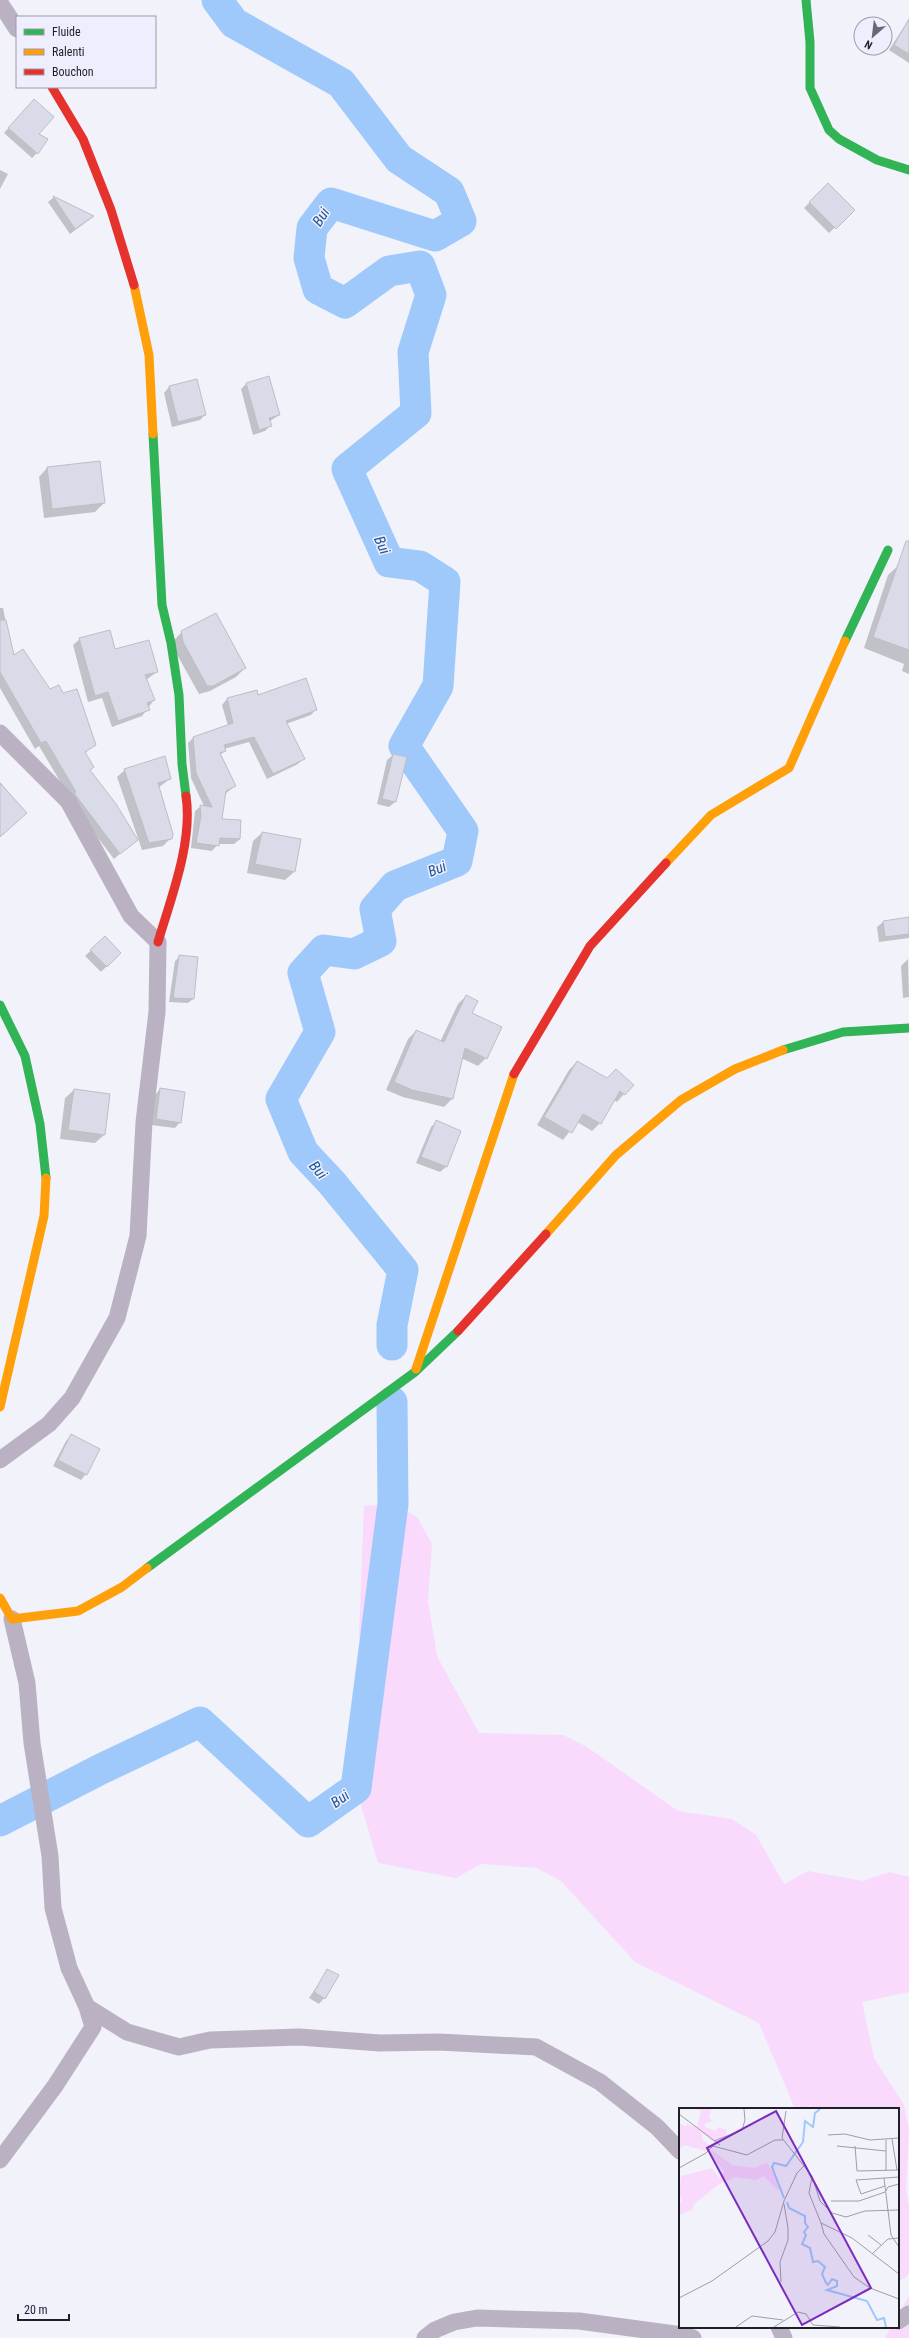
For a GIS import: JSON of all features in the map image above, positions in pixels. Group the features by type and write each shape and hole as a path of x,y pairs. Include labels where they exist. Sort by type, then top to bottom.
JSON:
{"street":[{"path":"806,0 810,42 810,88 829,130 839,139 877,160 909,170"},
{"path":"0,3 16,27"},
{"path":"0,1460 49,1424 67,1403 116,1318 138,1236 144,1122 157,1012 158,942 177,879 189,814 182,764 180,694 171,643 162,605 149,355 132,275 111,210 83,139 53,88"},
{"path":"416,1372 514,1073 590,946 711,815 789,768 824,686 888,550"},
{"path":"0,733 68,801 131,916 158,942"},
{"path":"0,1005 25,1056 40,1124 46,1171 44,1216 0,1408"},
{"path":"12,1619 78,1611 122,1588 416,1372 468,1322 616,1155 681,1100 735,1069 795,1045 843,1032 909,1028"},
{"path":"0,1598 12,1619 27,1683 32,1743 50,1856 53,1908 69,1968 87,2008 93,2026 55,2086 0,2160"},
{"path":"87,2008 127,2032 179,2047 210,2040 299,2037 380,2043 438,2042 536,2047 600,2082 657,2127 679,2150"},
{"path":"899,2320 909,2314"},
{"path":"424,2338 435,2330 454,2322 477,2318 579,2321 682,2334 693,2338"},
{"path":"779,2328 784,2338"}],"shaded area":[{"path":"393,1504 417,1517 432,1544 428,1601 437,1656 479,1733 563,1735 587,1747 678,1811 732,1819 756,1835 784,1884 808,1871 863,1881 889,1872 909,1877 909,1992 862,2002 874,2058 904,2105 909,2131 906,2191 909,2205 909,2273 905,2278 899,2281 899,2108 795,2108 759,2023 635,1962 561,1881 537,1868 481,1864 456,1878 378,1863 356,1788 379,1713 359,1636 364,1506"},
{"path":"909,2296 909,2338 885,2338 890,2328 899,2328 899,2313"}],"building":[{"path":"909,19 909,54 894,45"},
{"path":"34,99 54,117 39,134 48,139 38,154 8,128"},
{"path":"828,183 855,210 836,229 809,202"},
{"path":"53,196 94,216 75,229"},
{"path":"269,376 280,415 269,418 272,426 259,430 246,383"},
{"path":"197,379 206,415 178,422 169,386"},
{"path":"100,461 105,503 52,509 47,467"},
{"path":"906,541 909,541 909,650 873,637"},
{"path":"216,613 246,668 213,686 207,686 183,642 181,631"},
{"path":"0,620 6,620 14,655 23,649 50,689 59,685 63,693 77,689 96,745 85,752 94,767 90,770 116,804 138,840 120,854 74,793 76,792 46,741 41,743 0,672"},
{"path":"110,630 115,649 149,640 158,672 145,675 155,700 147,703 150,710 118,721 108,692 95,696 79,638"},
{"path":"306,678 317,710 286,721 305,759 273,774 254,737 224,745 226,751 220,753 236,786 226,791 222,819 241,820 240,839 220,838 219,846 196,843 201,816 200,805 212,807 196,773 193,737 233,723 227,698 257,690 258,695"},
{"path":"393,754 407,757 396,802 382,799"},
{"path":"165,756 171,779 158,783 173,834 172,839 149,843 124,769"},
{"path":"0,783 27,813 0,837"},
{"path":"262,832 301,839 295,872 255,864"},
{"path":"909,917 909,934 885,937 883,921"},
{"path":"105,936 121,953 107,967 90,950"},
{"path":"179,955 198,957 194,999 173,998"},
{"path":"466,995 478,1001 472,1013 502,1027 487,1059 465,1048 453,1099 412,1090 394,1082 416,1030 444,1042"},
{"path":"577,1061 607,1078 616,1069 634,1085 625,1095 620,1091 601,1124 583,1114 572,1133 544,1117"},
{"path":"160,1088 185,1092 181,1123 156,1119"},
{"path":"74,1089 110,1094 105,1135 68,1130"},
{"path":"436,1120 461,1131 447,1167 421,1157"},
{"path":"71,1434 100,1449 87,1475 58,1460"},
{"path":"327,1969 339,1975 325,1999 314,1992"}],"waterway":[{"name":"Bui","path":"217,0 234,23 341,83 399,159 449,192 461,221 435,236 331,203 312,228 309,258 318,289 345,303 389,271 420,266 431,295 413,352 416,413 347,469 389,562 420,566 445,582 438,686 404,746 463,831 457,861 395,886 375,909 381,941 354,954 324,950 303,973 320,1032 281,1099 303,1152 332,1183 403,1270 392,1325 392,1345"},
{"name":"Bui","path":"0,1821 101,1769 200,1722 308,1822 356,1788 393,1504 392,1402"}],"traffic: fast":[{"path":"806,0 810,42 810,88 829,130 839,139 877,160 909,170"},
{"path":"153,434 162,605 171,643 179,695 182,764 186,796"},
{"path":"845,641 888,550"},
{"path":"0,1005 25,1056 40,1124 46,1178"},
{"path":"783,1050 843,1032 909,1028"},
{"path":"147,1568 415,1372 458,1331"}],"traffic: slow":[{"path":"134,285 149,355 153,434"},
{"path":"666,863 711,815 789,768 845,641"},
{"path":"546,1234 616,1155 681,1100 735,1069 783,1050"},
{"path":"416,1369 514,1074"},
{"path":"0,1407 44,1216 46,1178"},
{"path":"0,1598 12,1619 78,1611 122,1587 147,1568"}],"traffic: jam":[{"path":"53,88 83,139 111,210 134,285"},
{"path":"158,942 180,870 184,851 187,814 186,796"},
{"path":"514,1074 590,946 666,863"},
{"path":"458,1331 546,1234"}]}
